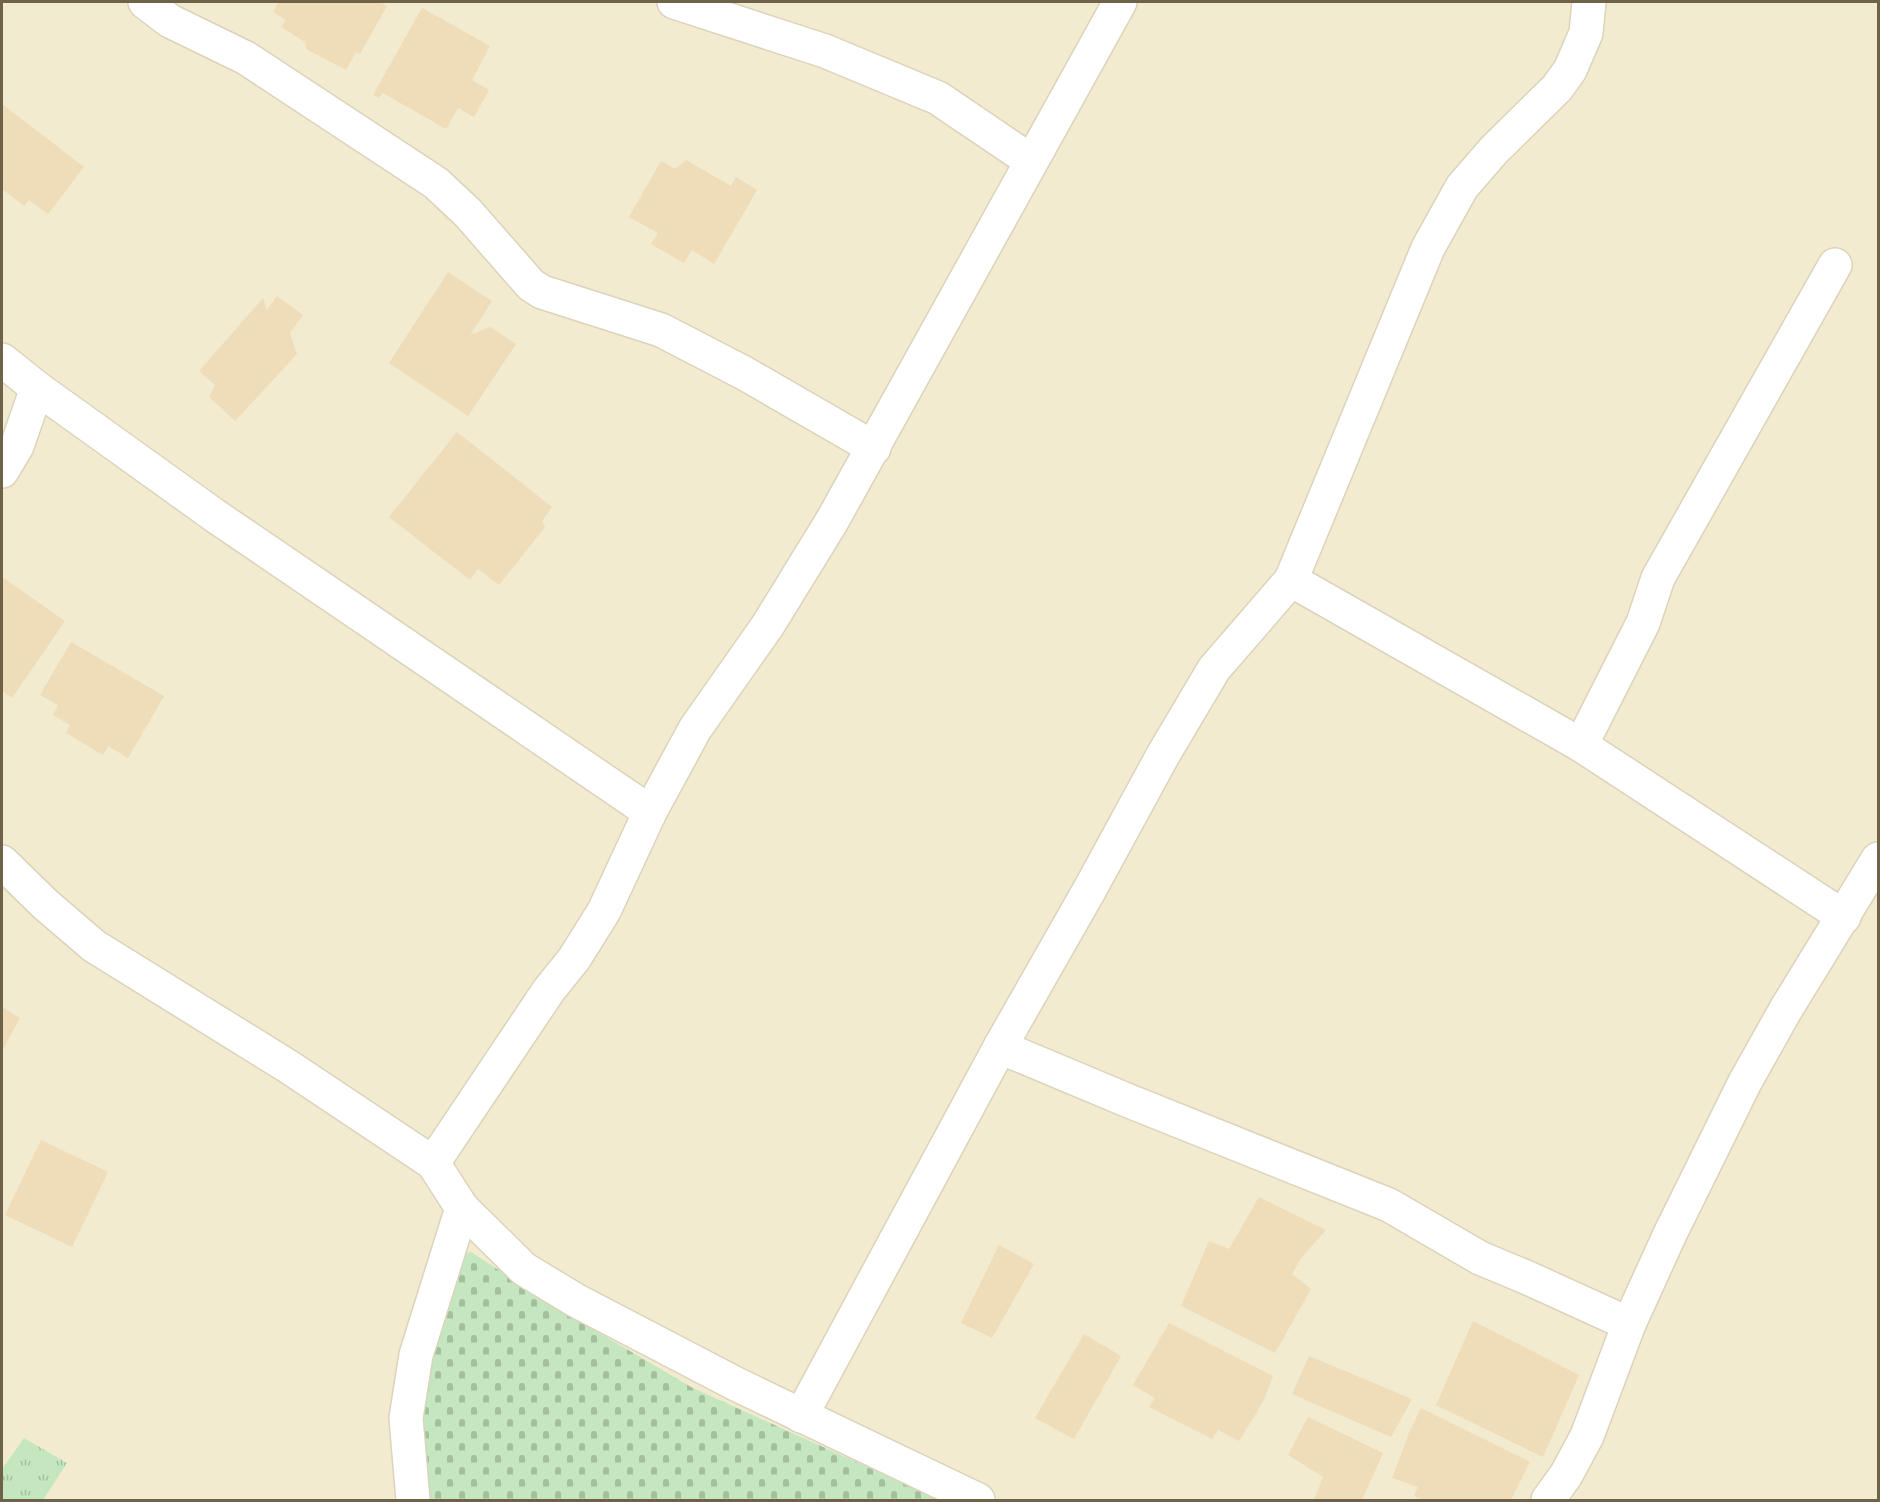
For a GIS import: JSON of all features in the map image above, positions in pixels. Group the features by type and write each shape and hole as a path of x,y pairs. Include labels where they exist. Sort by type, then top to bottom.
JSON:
{"street":[{"path":"145,2 170,21 246,58 436,183 468,213 531,285 542,292 660,330 744,373 874,448"},
{"path":"674,2 825,51 938,99 1031,161"},
{"path":"433,1163 549,990 574,959 604,911 650,812 695,729 768,625 832,521 1031,161 1101,40 1120,2"},
{"path":"801,1416 1000,1047 1090,889 1162,755 1214,669 1291,580 1428,248 1462,187 1494,150 1557,88 1570,70 1586,33 1589,2"},
{"path":"1581,745 1643,623 1658,578 1835,265"},
{"path":"2,360 37,388 214,515 650,812"},
{"path":"2,471 17,446 37,388"},
{"path":"1291,580 1581,745 1844,917"},
{"path":"1548,1500 1566,1475 1587,1436 1629,1324 1670,1234 1745,1082 1786,1009 1878,859"},
{"path":"2,862 45,904 94,946 289,1067 433,1163 462,1208 524,1269 578,1301 736,1384 978,1500"},
{"path":"1000,1047 1389,1205 1480,1258 1629,1324"},
{"path":"413,1500 406,1418 416,1355 462,1208"}],"shaded area":[{"path":"2,2 1878,2 1878,1500 2,1500"}],"green space":[{"path":"471,1252 562,1311 691,1387 940,1500 406,1500 432,1282 459,1254"},
{"path":"24,1438 67,1463 43,1500 2,1500 2,1469"}],"building":[{"path":"279,2 380,2 387,6 360,54 356,52 346,70 306,49 305,42 281,27 286,20 273,12"},
{"path":"422,8 490,46 472,80 489,90 474,117 458,108 446,129 383,93 379,98 373,95"},
{"path":"2,104 84,167 48,214 29,200 24,206 2,189"},
{"path":"686,160 731,186 736,177 757,190 714,264 692,250 684,263 651,244 658,233 629,217 661,161 675,169"},
{"path":"448,272 492,301 470,335 490,327 516,344 468,416 389,363"},
{"path":"277,296 303,315 290,333 297,354 235,421 209,397 215,385 199,371 263,298 267,310"},
{"path":"457,432 552,507 542,521 545,527 499,585 478,569 470,580 389,517"},
{"path":"2,577 65,621 12,698 2,691"},
{"path":"71,642 164,696 128,758 108,746 103,755 66,733 70,725 53,715 58,705 40,695"},
{"path":"2,1007 20,1018 2,1051"},
{"path":"41,1140 108,1172 72,1247 5,1215"},
{"path":"1259,1197 1326,1230 1302,1257 1292,1274 1311,1289 1275,1353 1181,1306 1209,1241 1229,1249"},
{"path":"999,1245 1034,1264 992,1338 961,1323"},
{"path":"1473,1321 1579,1375 1543,1457 1436,1405"},
{"path":"1169,1323 1273,1376 1264,1400 1239,1441 1218,1430 1212,1439 1149,1407 1155,1398 1133,1385"},
{"path":"1084,1334 1121,1356 1074,1439 1035,1418"},
{"path":"1309,1356 1412,1399 1391,1437 1292,1394"},
{"path":"1421,1408 1530,1462 1511,1500 1425,1500 1414,1496 1418,1487 1392,1478"},
{"path":"1308,1417 1383,1453 1362,1500 1314,1500 1323,1477 1288,1455"}]}
